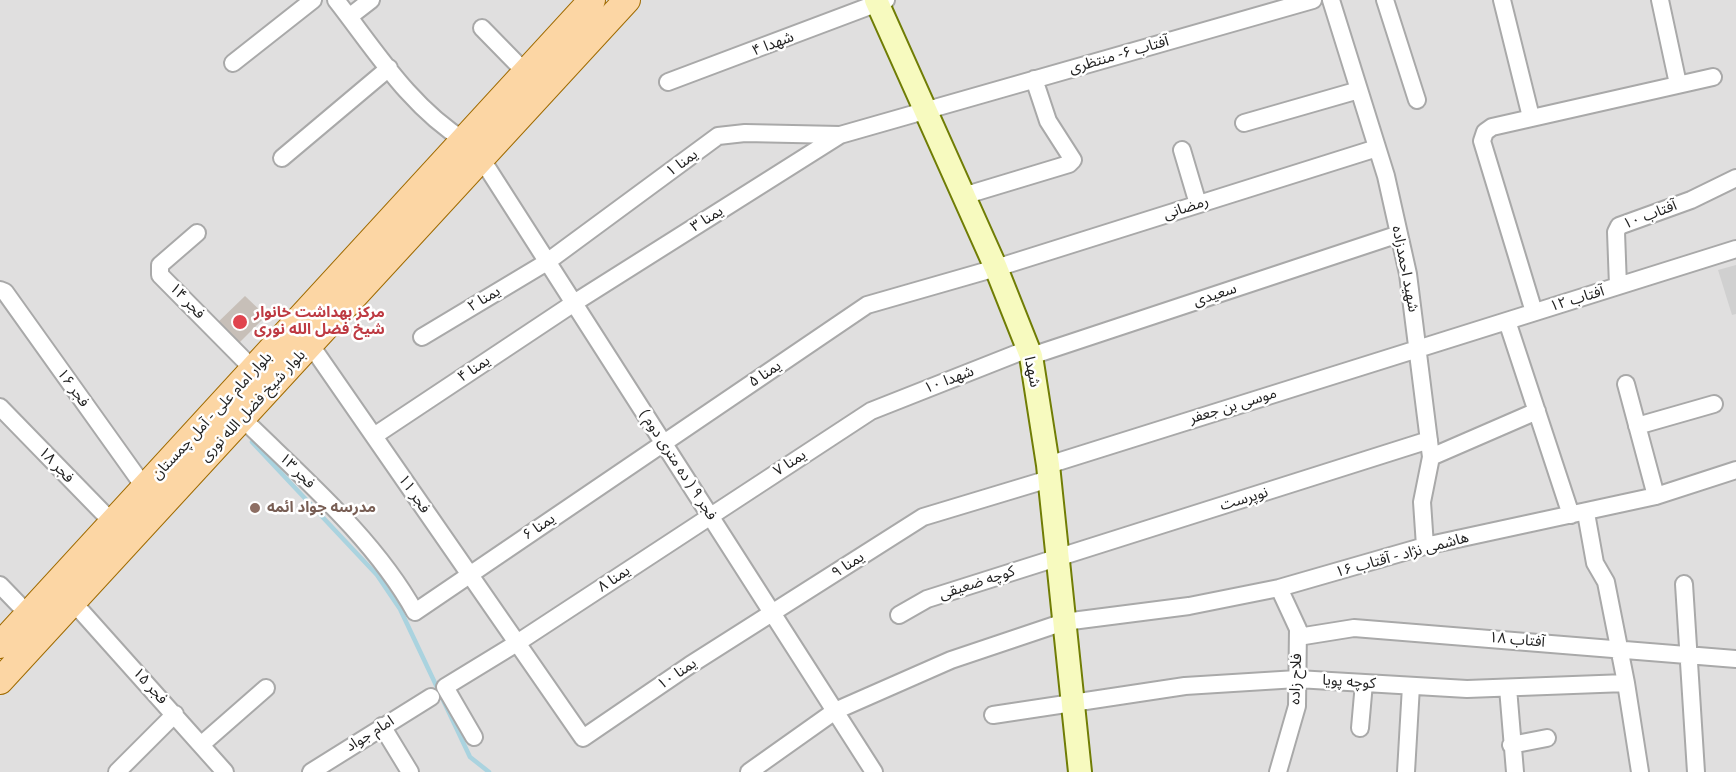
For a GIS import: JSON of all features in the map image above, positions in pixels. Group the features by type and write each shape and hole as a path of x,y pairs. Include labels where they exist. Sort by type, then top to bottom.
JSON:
{"main road":[{"path":"473,150 526,73 592,0"},
{"path":"591,39 577,42 571,38 573,30 602,0"},
{"name":"بلوار شیخ فضل الله نوری","path":"0,681 310,344 357,274 473,150 520,117 627,0"},
{"name":"شهدا","path":"880,1 925,110 996,268 1029,353 1049,472 1080,772"},
{"path":"520,117 524,95 560,55 554,49 546,51"},
{"name":"بلوار امام علی - آمل چمستان","path":"0,645 255,370 357,274"}],"street":[{"path":"233,63 313,0"},
{"path":"336,0 429,116 473,150"},
{"path":"349,16 371,0"},
{"name":"آفتاب ۶- منتظری","path":"840,135 1313,0"},
{"name":"شهید احمدزاده","path":"1331,0 1377,148 1408,273 1430,449 1422,502 1425,546"},
{"path":"1385,0 1417,100"},
{"path":"1502,0 1531,117"},
{"path":"1659,0 1678,84"},
{"name":"شهدا ۴","path":"668,82 880,1"},
{"path":"482,28 526,73"},
{"path":"282,158 389,68"},
{"path":"1534,312 1482,141 1485,132 1492,127 1531,117 1713,77"},
{"path":"963,196 1069,164 1073,160 1048,121 1034,79"},
{"path":"1244,123 1359,90"},
{"name":"یمنا ۱","path":"547,262 718,136 745,133 840,135"},
{"name":"یمنا ۳","path":"574,303 840,135"},
{"name":"رمضانی","path":"867,305 996,268 1377,148"},
{"name":"فجر ۹ ( ده متری دوم )","path":"473,150 574,303 874,772"},
{"path":"1182,150 1198,204"},
{"name":"آفتاب ۱۰","path":"1618,286 1616,232 1619,226 1691,200 1736,178"},
{"name":"فجر ۱۴","path":"197,233 160,265 160,274 255,370"},
{"name":"سعیدی","path":"1029,353 1399,234"},
{"name":"آفتاب ۱۲","path":"1419,348 1736,249"},
{"name":"یمنا ۲","path":"422,337 547,262"},
{"name":"فجر ۱۶","path":"0,290 5,292 145,488"},
{"name":"یمنا ۴","path":"374,436 574,303"},
{"name":"یمنا ۵","path":"663,442 867,305"},
{"path":"1507,321 1537,411 1595,563 1606,582 1626,683 1640,772"},
{"name":"فجر ۱۱","path":"310,344 583,738"},
{"name":"موسی بن جعفر","path":"923,517 1049,472 1419,348"},
{"name":"شهدا ۱۰","path":"871,411 1029,353"},
{"path":"1626,384 1656,496"},
{"path":"1637,426 1714,405"},
{"name":"فجر ۱۸","path":"0,406 113,523"},
{"name":"یمنا ۷","path":"710,515 871,411"},
{"name":"نوپرست","path":"1058,556 1430,449 1537,411"},
{"name":"فجر ۱۳","path":"242,418 337,511 399,582 415,612"},
{"name":"یمنا ۶","path":"415,612 663,442"},
{"name":"هاشمی نژاد - آقتاب ۱۶","path":"749,772 835,711 951,660 1064,622 1189,606 1279,588 1425,546 1656,496 1736,470"},
{"name":"یمنا ۸","path":"518,644 710,515"},
{"name":"یمنا ۹","path":"772,613 923,517"},
{"name":"کوچه ضعیقی","path":"900,615 927,599 1058,556"},
{"path":"1684,584 1696,772"},
{"path":"0,585 28,614"},
{"name":"فلاح زاده","path":"1278,772 1297,706 1298,637 1298,629 1279,588"},
{"name":"فجر ۱۵","path":"73,602 225,772"},
{"name":"یمنا ۱۰","path":"583,738 690,665 772,613"},
{"name":"آفتاب ۱۸","path":"1298,637 1354,627 1736,659"},
{"path":"474,737 445,687 518,644"},
{"name":"کوچه پویا","path":"993,715 1073,701 1185,686 1297,679 1467,689 1626,683"},
{"path":"1360,728 1364,683"},
{"path":"1406,772 1411,686"},
{"path":"202,744 266,688"},
{"path":"1508,688 1515,772"},
{"name":"امام جواد","path":"311,772 430,697"},
{"path":"117,772 175,714"},
{"path":"382,726 410,772"},
{"path":"1511,745 1547,738"}],"shaded area":[{"path":"0,0 1736,0 1736,772 0,772"},
{"path":"1736,265 1736,314 1732,315 1718,270"}],"building":[{"name":"مرکز بهداشت خانوار شیخ فضل الله نوری","path":"245,296 266,316 234,348 213,327"}],"waterway":[{"path":"252,442 377,575 400,609 470,757 489,772"}],"place":[{"name":"مرکز بهداشت خانوار شیخ فضل الله نوری","path":"240,322"},
{"name":"مدرسه جواد ائمه","path":"255,508"}]}
